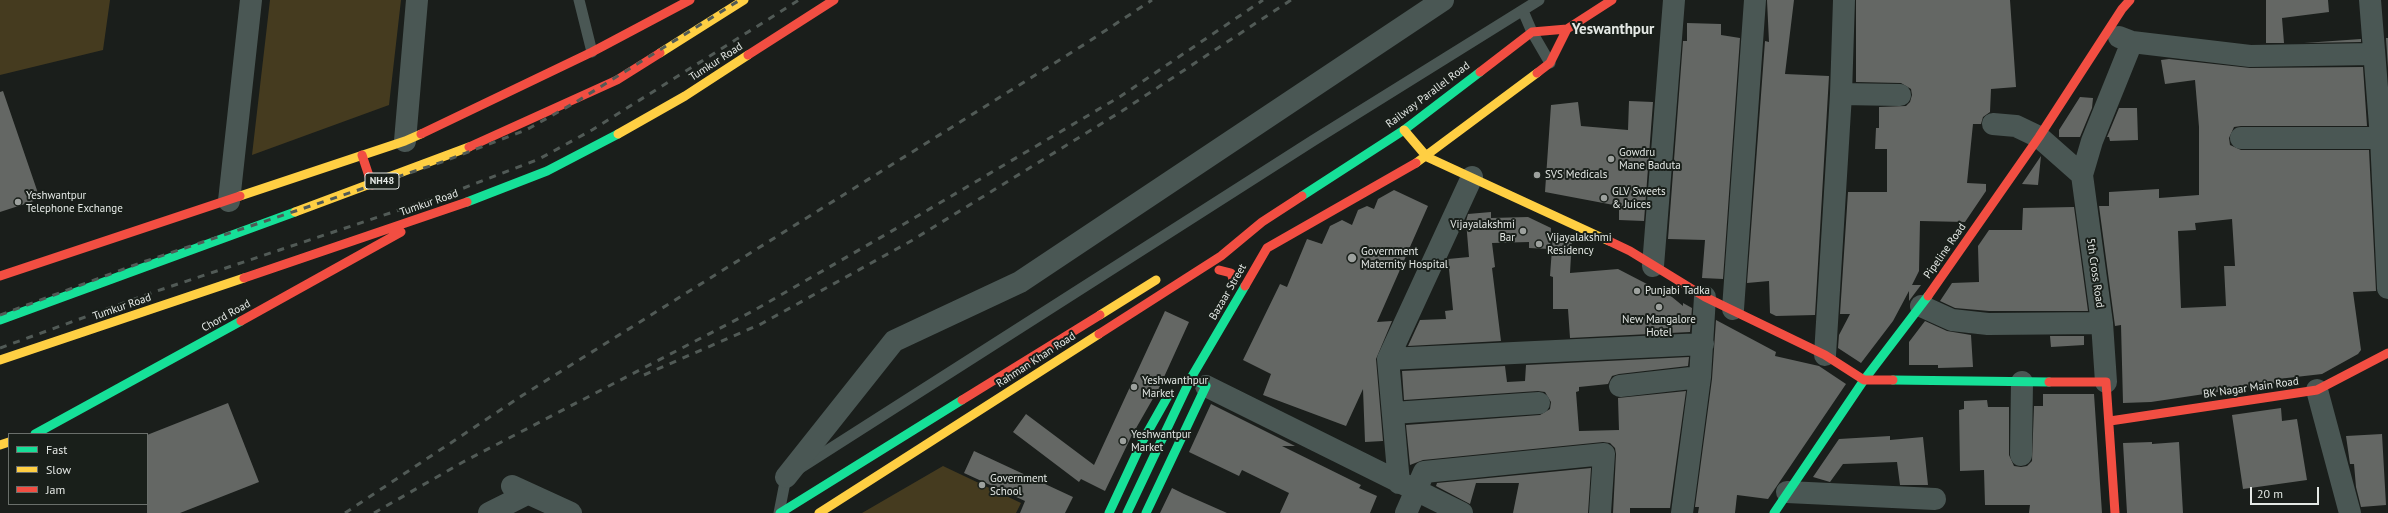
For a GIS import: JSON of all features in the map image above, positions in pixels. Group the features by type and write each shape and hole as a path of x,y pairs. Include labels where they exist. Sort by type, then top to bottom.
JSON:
{"main road":[{"path":"0,276 229,201 405,141 592,52 690,0"},
{"path":"720,0 726,12"},
{"name":"NH48","path":"0,320 458,152 617,80 744,0"},
{"name":"Tumkur Road","path":"0,360 428,217 492,194 547,171 606,141 685,96 834,0"},
{"path":"1532,32 1567,29 1612,0"},
{"name":"Pipeline Road","path":"1774,513 1864,380 1921,306 2039,138 2106,33 2130,0"},
{"path":"1550,63 1567,29"},
{"name":"Railway Parallel Road","path":"1262,222 1404,130 1532,32"},
{"name":"Bazaar Street","path":"1127,513 1198,382 1244,273 1267,248 1428,157 1550,63"},
{"path":"1404,130 1428,157 1630,251 1704,298 1734,309 1824,355 1864,380 2106,382"},
{"path":"362,155 372,184"},
{"name":"Chord Road","path":"37,433 428,217"},
{"name":"Rahman Khan Road","path":"819,513 1221,256 1262,222"},
{"path":"1205,254 1221,256 1244,273 1231,282 1231,273 1219,270"},
{"path":"1210,276 1230,263"},
{"path":"780,513 1167,273"},
{"name":"BK Nagar Main Road","path":"2110,420 2317,390 2388,354"},
{"path":"1146,513 1198,382"},
{"name":"5th Cross Road","path":"2106,382 2110,420 2115,513"},
{"path":"1109,513 1142,442 1172,387"}],"street":[{"path":"229,201 251,0"},
{"path":"405,141 417,0"},
{"path":"786,477 894,341 1020,282 1443,0"},
{"path":"1654,266 1674,0"},
{"path":"1734,309 1755,0"},
{"path":"1824,355 1841,94 1844,0"},
{"path":"2370,0 2381,138 2388,288"},
{"path":"2106,33 2132,42 2250,56 2374,54"},
{"name":"5th Cross Road","path":"2106,382 2102,323 2082,175 2092,141 2132,42"},
{"path":"1841,94 1900,95"},
{"path":"1993,124 2016,126 2039,138 2082,175"},
{"path":"2241,138 2381,138"},
{"path":"1406,513 1407,487 1393,413 1388,359 1472,177"},
{"path":"1682,513 1700,377 1703,344 1704,298"},
{"path":"1921,306 1952,320 1988,324 2102,323"},
{"path":"1388,359 1703,344"},
{"path":"1620,386 1700,377"},
{"path":"1198,382 1462,513"},
{"path":"2021,455 2022,382"},
{"path":"2317,390 2350,513"},
{"path":"1393,413 1539,403"},
{"path":"1407,487 1424,472 1604,454 1600,513"},
{"path":"489,513 519,490 571,513"},
{"path":"1787,492 1936,498"}],"lane":[{"path":"580,0 592,52"},
{"path":"780,513 786,477 1301,149 1539,0"},
{"path":"1523,11 1532,32 1550,63"}],"shaded area":[{"path":"0,0 110,0 103,50 0,75"},
{"path":"270,0 401,0 389,105 252,155"},
{"path":"943,466 1021,503 1016,513 862,513"}],"building":[{"path":"1767,0 1794,0 1785,74 1829,76 1815,315 1776,316 1770,313 1769,281 1747,283 1765,41 1769,42"},
{"path":"1856,0 2010,0 2016,87 1991,89 1990,112 1983,117 1981,124 1973,124 1967,183 1986,184 1986,191 1965,222 1920,221 1919,271 1912,285 1921,285 1909,301 1909,291 1893,321 1861,363 1838,348 1839,335 1850,314 1840,314 1848,192 1887,192 1887,149 1875,149 1876,128 1879,128 1879,107 1906,106 1910,102 1912,95 1911,89 1901,83 1856,82"},
{"path":"2266,0 2328,0 2329,12 2282,18 2284,43 2266,43"},
{"path":"1687,23 1721,24 1721,35 1740,38 1723,279 1702,278 1705,240 1668,239 1683,41 1687,41"},
{"path":"2386,38 2388,38 2388,68"},
{"path":"2361,39 2361,42 2304,43"},
{"path":"2169,59 2250,68 2363,67 2367,126 2241,126 2234,127 2229,138 2230,145 2241,150 2369,150 2376,291 2353,292 2361,350 2358,354 2322,374 2278,379 2278,383 2151,402 2123,403 2121,325 2115,326 2099,206 2109,206 2109,192 2159,189 2159,198 2199,195 2199,127 2195,80 2165,84 2161,60","holes":["2232,219 2235,266 2224,266 2226,306 2181,308 2178,231 2196,230 2195,223"]},
{"path":"3,91 40,199 0,212 0,92"},
{"path":"2080,97 2093,98 2092,108 2080,137 2059,137 2059,130"},
{"path":"1629,101 1653,102 1644,221 1619,220 1619,206 1545,192 1551,105 1578,102 1581,126 1628,130"},
{"path":"2119,108 2137,108 2138,140 2110,141 2109,137 2107,137"},
{"path":"2041,156 2038,185 2022,184"},
{"path":"1394,190 1428,206 1377,322 1392,321 1376,359 1383,441 1365,442 1363,389 1346,426 1263,395 1271,374 1243,360 1280,284 1287,287 1307,239 1322,244 1330,226 1342,220 1352,225 1358,210 1367,206 1374,209 1378,199"},
{"path":"2074,207 2088,311 1989,311 1955,308 1940,301 1952,283 1979,282 1978,246 1989,230 2022,230 2023,208"},
{"path":"1491,212 1491,218 1528,217 1551,228 1550,249 1529,248 1529,242 1492,243 1495,267 1492,268 1501,341 1408,346 1420,320 1446,319 1445,311 1453,310 1448,259 1469,257 1466,221 1468,214"},
{"path":"1553,234 1565,235 1572,238 1570,273 1618,269 1672,297 1683,306 1683,303 1692,308 1690,332 1570,338 1568,309 1553,309 1553,277 1550,276"},
{"path":"1165,311 1189,322 1159,388 1131,437 1105,491 1081,479 1079,482 1013,432 1026,414 1094,465"},
{"path":"1716,320 1776,352 1775,356 1819,366 1846,384 1768,499 1737,495 1735,513 1698,513 1699,507 1695,507 1712,379"},
{"path":"1925,321 1947,331 1971,335 1973,367 1938,368 1938,365 1909,365 1909,342"},
{"path":"2050,336 2084,336 2084,345 2051,347"},
{"path":"1689,357 1688,366 1619,374 1612,376 1608,384 1579,387 1579,391 1576,392 1579,431 1619,430 1618,398 1686,391 1670,508 1630,508 1630,513 1613,513 1616,454 1615,448 1610,443 1603,442 1423,460 1410,465 1406,425 1540,415 1550,409 1551,402 1545,392 1538,391 1404,400 1402,371 1505,366 1507,382 1525,381 1526,365"},
{"path":"2043,394 2094,394 2102,513 2029,513 2030,505 1985,505 1984,470 1960,471 1959,410 1964,409 1964,401 1987,400 1988,407 2009,407 2009,455 2014,466 2021,467 2027,466 2032,461 2034,406 2043,406"},
{"path":"228,403 259,482 180,513 147,513 148,435"},
{"path":"1211,404 1295,446 1282,446 1361,485 1359,488 1377,496 1370,513 1280,513 1289,493 1242,470 1239,476 1189,452"},
{"path":"2281,408 2282,421 2297,419 2307,480 2243,489 2232,415"},
{"path":"2382,434 2386,505 2361,507 2356,487 2354,464 2350,464 2346,436"},
{"path":"1890,436 1890,440 1923,437 1928,485 1900,485 1897,462 1843,464 1830,482 1813,477 1839,439"},
{"path":"2152,442 2152,444 2179,442 2183,513 2127,513 2123,443"},
{"path":"974,451 1073,497 1065,513 1020,513 1025,501 964,473"},
{"path":"1591,468 1588,513 1513,513 1519,483 1476,483 1470,504 1436,486 1437,483"},
{"path":"1172,488 1184,494 1227,513 1160,513"}],"railway":[{"path":"0,315 140,263 445,161 526,130 576,102 740,0"},
{"path":"0,348 151,293 456,191 539,159 592,130 799,0"},
{"path":"345,513 523,395 1085,44 1152,0"},
{"path":"374,513 463,462 753,311 904,224 1121,96 1263,0"},
{"path":"644,375 761,324 911,241 1122,111 1291,0"}],"traffic: fast":[{"path":"1302,196 1404,130 1480,72"},
{"path":"467,202 547,171 618,134"},
{"path":"0,320 295,212"},
{"path":"1127,513 1191,378 1245,286"},
{"path":"1774,513 1864,380 1928,296"},
{"path":"37,433 241,321"},
{"path":"1146,513 1206,386 1191,378"},
{"path":"1893,380 2049,382"},
{"path":"1109,513 1142,442 1168,396"},
{"path":"780,513 962,400"}],"traffic: slow":[{"path":"660,53 744,0"},
{"path":"618,134 685,96 748,55"},
{"path":"1416,163 1537,73"},
{"path":"1404,130 1427,157 1609,241"},
{"path":"240,196 405,141 421,134"},
{"path":"295,212 469,147"},
{"path":"0,360 244,278"},
{"path":"1100,315 1156,280"},
{"path":"819,513 1099,334"},
{"path":"0,445 8,442"}],"traffic: jam":[{"path":"421,134 592,52 690,0"},
{"path":"748,55 834,0"},
{"path":"1480,72 1532,32 1567,29 1612,0"},
{"path":"1928,296 2039,137 2122,9 2130,0"},
{"path":"1537,73 1550,63 1567,29"},
{"path":"469,147 617,80 660,53"},
{"path":"362,155 372,185"},
{"path":"1245,286 1267,248 1416,163"},
{"path":"0,276 240,196"},
{"path":"1099,334 1221,256 1262,222 1302,196"},
{"path":"244,278 467,202"},
{"path":"241,321 401,232"},
{"path":"1609,241 1630,251 1705,297 1825,355 1864,380 1893,380"},
{"path":"1219,270 1231,273 1233,279"},
{"path":"962,400 1100,315"},
{"path":"2110,421 2317,390 2388,353"},
{"path":"2049,382 2106,382 2115,513"}],"place":[{"name":"Gowdru Mane Baduta","path":"1611,159"},
{"name":"SVS Medicals","path":"1537,175"},
{"name":"GLV Sweets & Juices","path":"1604,198"},
{"name":"Yeshwantpur Telephone Exchange","path":"18,202"},
{"name":"Vijayalakshmi Bar","path":"1523,231"},
{"name":"Vijayalakshmi Residency","path":"1539,244"},
{"name":"Government Maternity Hospital","path":"1352,258"},
{"name":"Punjabi Tadka","path":"1637,291"},
{"name":"New Mangalore Hotel","path":"1659,307"},
{"name":"Yeshwanthpur Market","path":"1134,387"},
{"name":"Yeshwantpur Market","path":"1123,441"},
{"name":"Government School","path":"982,485"}],"district":[{"name":"Yeswanthpur","path":"1613,30"}]}
